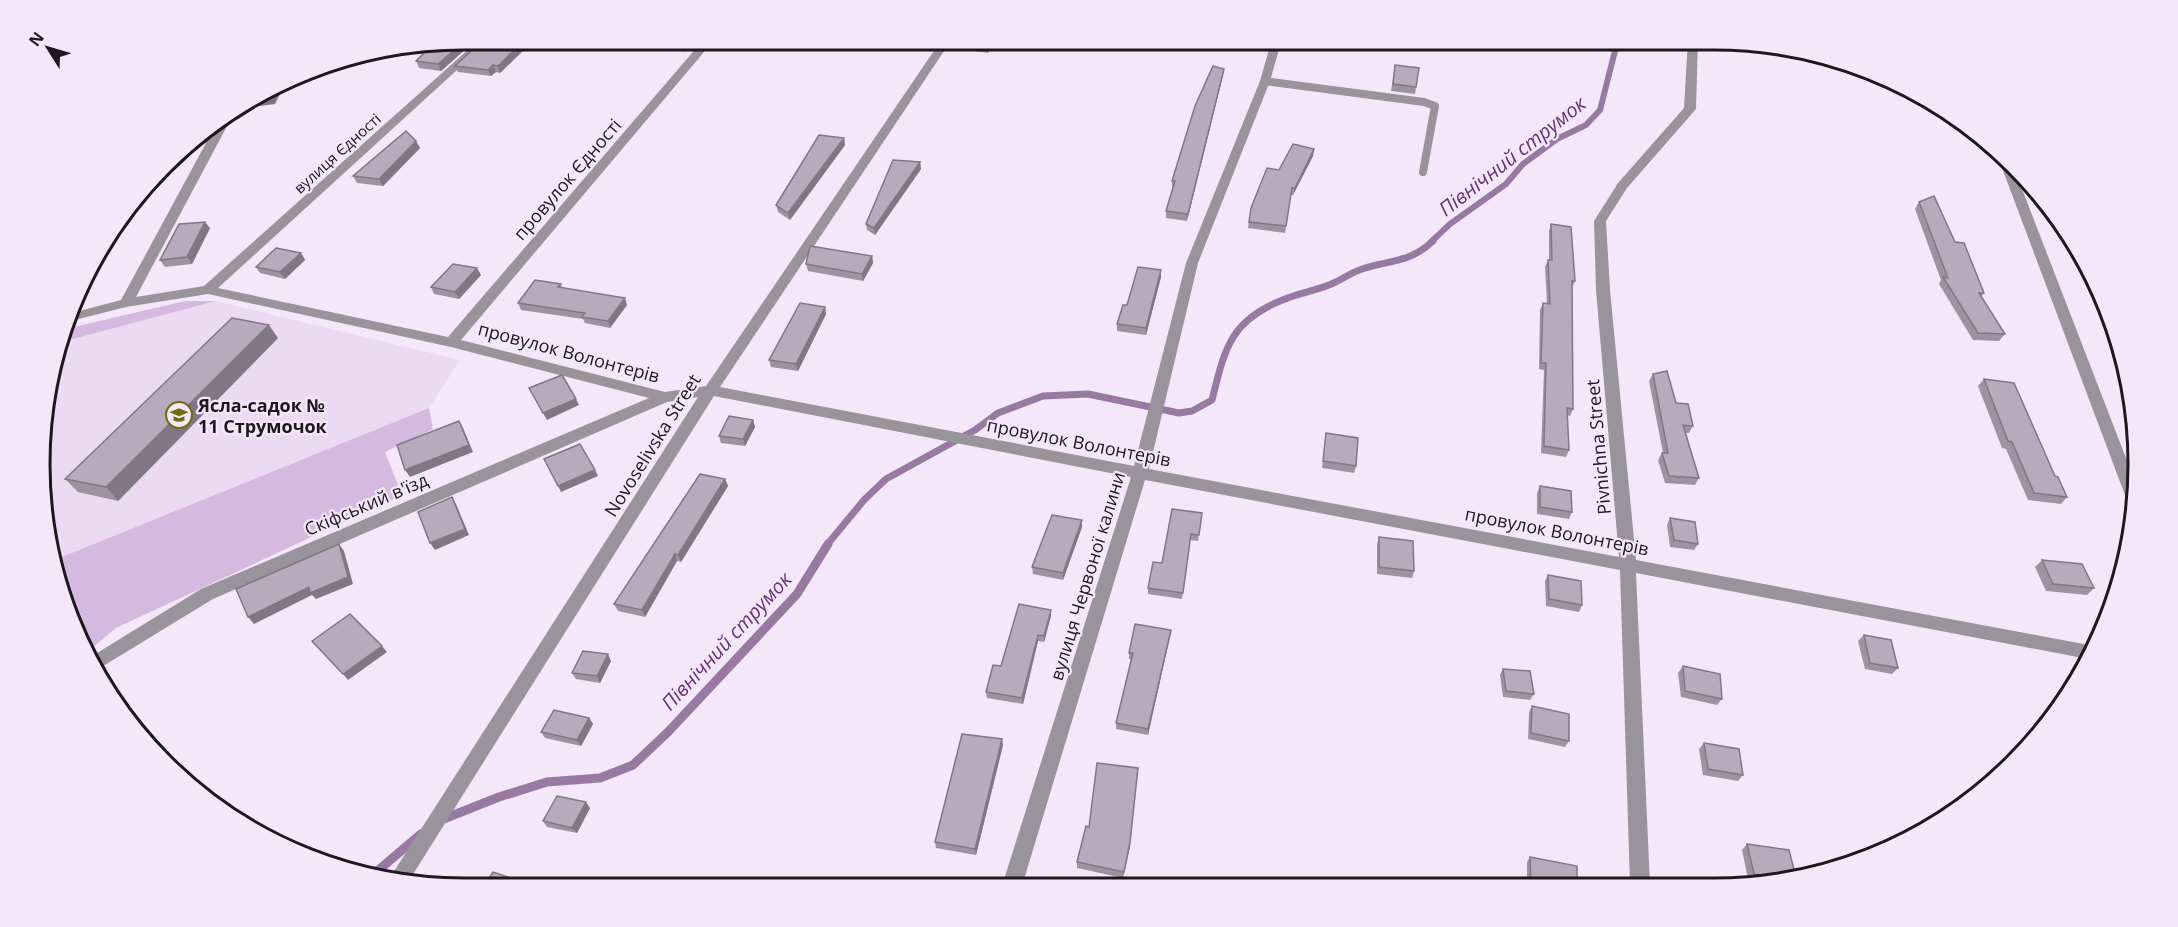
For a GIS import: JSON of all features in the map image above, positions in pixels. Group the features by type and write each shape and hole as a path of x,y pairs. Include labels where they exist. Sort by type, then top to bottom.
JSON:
{"street":[{"name":"вулиця Єдності","path":"208,290 474,50"},
{"name":"провулок Єдності","path":"451,342 701,50"},
{"name":"Novoselivska Street","path":"403,873 710,390 940,50"},
{"name":"вулиця Червоної калини","path":"1014,878 1140,473 1192,263 1265,81 1274,50"},
{"name":"Pivnichna Street","path":"1640,878 1628,564 1603,290 1600,221 1622,186 1690,109 1693,50"},
{"path":"126,303 220,129"},
{"path":"2009,173 2128,482"},
{"name":"провулок Волонтерів","path":"77,316 126,303 208,290 451,342 665,397 710,390 2084,651"},
{"name":"Скіфський в'їзд","path":"100,660 207,594 665,397"}],"lane":[{"path":"1265,81 1424,102 1435,106 1423,172"}],"shaded area":[{"path":"185,301 216,301 68,340 72,327"},
{"path":"216,301 460,360 429,408 61,558 50,491 50,436 57,383 68,340"},
{"path":"429,408 433,429 385,452 402,495 116,628 92,648 71,597 61,558"}],"building":[{"path":"454,50 438,64 416,61 426,51"},
{"path":"472,50 514,50 498,66 493,65 488,70 455,66"},
{"path":"1395,65 1419,68 1416,87 1393,84"},
{"path":"1213,66 1224,69 1188,214 1166,211 1175,181 1172,181 1195,106"},
{"path":"406,131 416,141 379,179 353,176"},
{"path":"819,135 844,138 788,213 776,205"},
{"path":"1293,144 1314,149 1295,188 1292,188 1286,226 1249,222 1251,208 1267,168 1279,170"},
{"path":"893,160 920,162 874,228 866,224"},
{"path":"1934,196 1955,242 1964,243 1984,293 1979,293 2005,334 1978,333 1943,277 1948,278 1919,202"},
{"path":"205,222 187,257 160,260 179,224"},
{"path":"1551,224 1571,227 1575,281 1572,281 1573,409 1567,408 1569,450 1544,446 1546,363 1541,363 1543,303 1550,304 1548,260 1552,260"},
{"path":"810,246 872,256 862,274 806,264"},
{"path":"276,248 301,253 280,272 256,267"},
{"path":"453,264 477,268 455,292 431,287"},
{"path":"1138,267 1161,270 1146,328 1117,324 1123,305 1127,305"},
{"path":"535,280 561,284 558,287 625,298 608,321 582,317 585,313 518,303"},
{"path":"800,303 825,307 796,364 769,360"},
{"path":"232,318 269,325 106,487 65,479"},
{"path":"1667,371 1676,403 1688,404 1693,426 1683,425 1699,478 1669,476 1662,453 1668,453 1653,374"},
{"path":"562,375 576,399 543,413 529,388"},
{"path":"1984,379 2014,383 2055,476 2058,477 2067,497 2034,493 2012,442 2008,441"},
{"path":"729,416 753,420 743,439 719,436"},
{"path":"459,421 469,445 405,470 397,445"},
{"path":"1326,433 1358,438 1356,466 1323,461"},
{"path":"580,444 595,470 558,486 544,459"},
{"path":"700,474 725,479 678,555 675,554 642,610 614,604"},
{"path":"1540,486 1571,491 1572,512 1540,507"},
{"path":"452,497 465,529 430,543 418,512"},
{"path":"1172,509 1202,513 1199,535 1191,534 1183,593 1148,588 1153,562 1162,563"},
{"path":"1052,515 1082,520 1063,573 1032,567"},
{"path":"1670,518 1695,522 1698,544 1674,540"},
{"path":"1379,537 1413,541 1414,571 1379,567"},
{"path":"339,544 348,577 310,593 309,587 248,617 236,589"},
{"path":"2042,560 2082,564 2094,588 2053,584"},
{"path":"1548,575 1581,581 1582,605 1549,599"},
{"path":"1019,604 1051,610 1044,636 1038,635 1022,698 986,692 993,665 1001,666"},
{"path":"350,614 382,646 343,674 312,641"},
{"path":"1135,624 1171,630 1148,729 1116,723 1133,653 1129,653"},
{"path":"1864,635 1891,640 1898,668 1870,663"},
{"path":"583,651 608,654 597,676 572,673"},
{"path":"1683,666 1720,674 1722,699 1685,691"},
{"path":"1503,669 1530,671 1534,694 1506,691"},
{"path":"1532,706 1569,714 1569,741 1531,733"},
{"path":"554,710 589,718 577,740 541,732"},
{"path":"962,734 1002,739 975,849 935,842"},
{"path":"1704,743 1739,749 1743,775 1708,769"},
{"path":"1097,763 1138,768 1130,842 1124,872 1077,862 1086,826 1089,827"},
{"path":"557,796 586,802 572,828 543,821"},
{"path":"1747,844 1789,850 1794,870 1754,874"},
{"path":"1530,857 1577,866 1577,878 1531,878"},
{"path":"493,872 511,878 489,878"}],"waterway":[{"name":"Північний струмок","path":"1431,242 1450,224 1506,184 1523,164 1557,139 1586,125 1600,110 1615,50"},
{"name":"Північний струмок","path":"826,546 864,500 886,479 975,430 998,413 1043,396 1088,394 1179,413 1192,411 1212,400 1226,351 1241,326 1252,316 1285,299 1329,285 1358,271 1408,257 1433,241"},
{"name":"Північний струмок","path":"441,820 499,797 547,782 600,778 633,765 668,732 797,594 828,544"},
{"name":"Північний струмок","path":"380,869 421,834"}],"place":[{"name":"Ясла-садок № 11 Струмочок","path":"179,415"}]}
